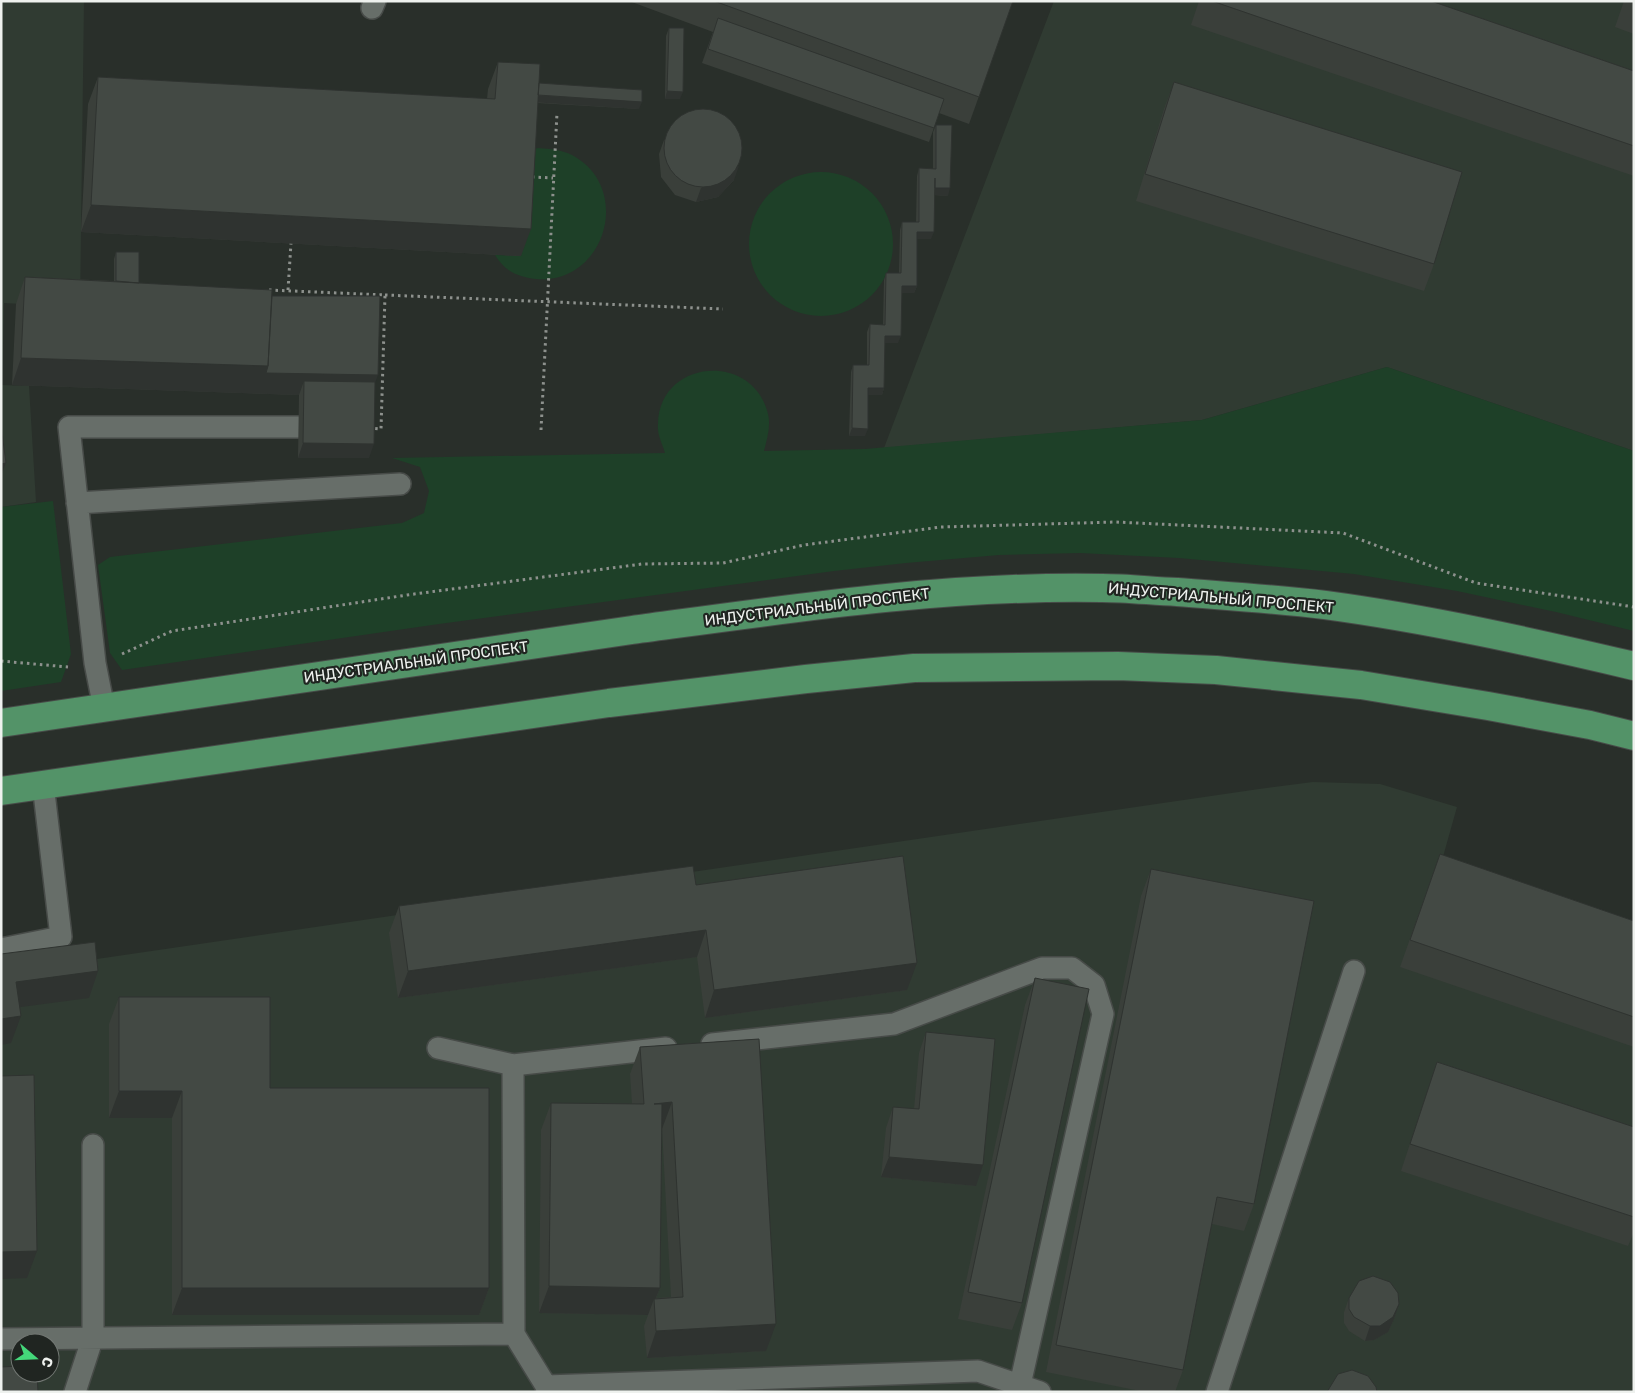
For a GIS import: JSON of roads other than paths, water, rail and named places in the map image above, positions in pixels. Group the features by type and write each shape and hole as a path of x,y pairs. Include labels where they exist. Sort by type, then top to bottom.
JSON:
{"main road":[{"name":"ИНДУСТРИАЛЬНЫЙ ПРОСПЕКТ","path":"1,723 769,611 880,597 982,590 1103,588 1226,596 1326,606 1534,642 1634,666"},
{"path":"1,791 609,703 796,680 914,668 1118,666 1216,670 1361,685 1590,725 1634,736"}],"lane":[{"path":"104,708 95,663 68,427 298,427"},
{"path":"77,503 400,484"},
{"path":"1,949 61,937 43,784"},
{"path":"438,1048 513,1065 894,1024 1042,968 1072,968 1094,986 1103,1014 1020,1385"},
{"path":"1217,1392 1354,971"},
{"path":"513,1065 514,1334 546,1389 978,1371 1040,1392"},
{"path":"75,1392 93,1337 93,1145"},
{"path":"1,1339 514,1334"}]}
